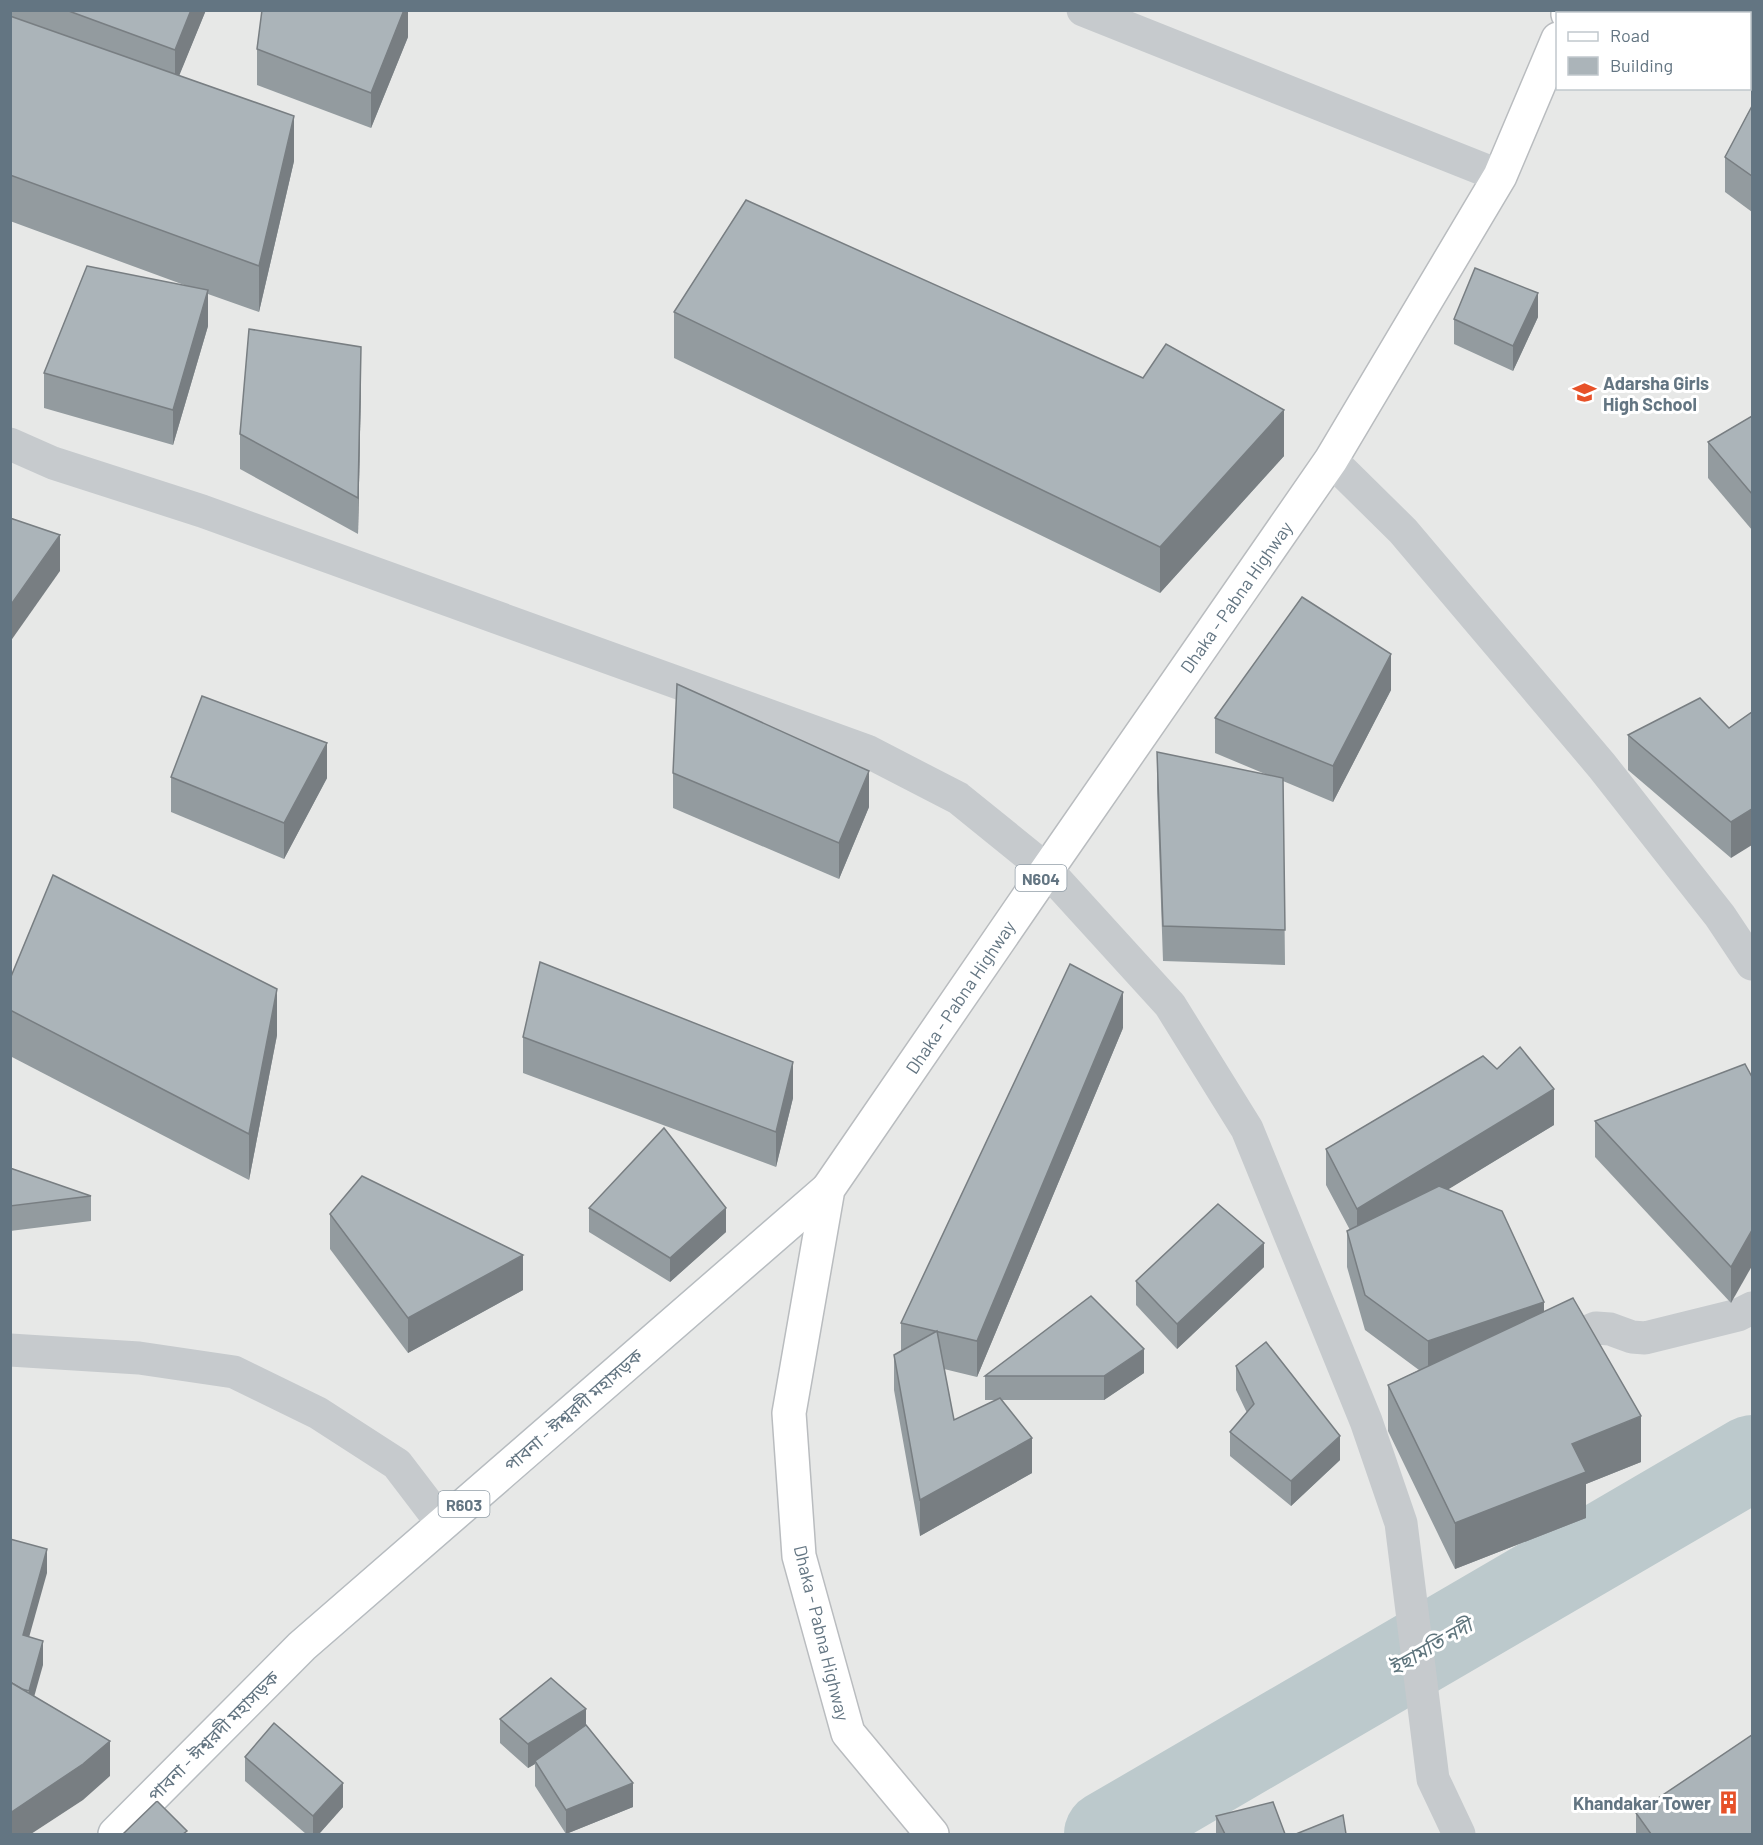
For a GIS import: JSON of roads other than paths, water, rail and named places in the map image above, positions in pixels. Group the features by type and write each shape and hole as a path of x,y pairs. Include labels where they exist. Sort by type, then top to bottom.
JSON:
{"main road":[{"name":"Dhaka - Pabna Highway","path":"932,1834 848,1733 799,1556 789,1413 828,1189 1331,460 1500,176 1556,41"},
{"name":"পাবনা - ঈশ্বরদী মহাসড়ক","path":"115,1834 302,1646 828,1189"}],"street":[{"path":"1083,10 1500,176"},
{"path":"10,444 53,463 202,511 867,751 958,798 1047,870 1170,1005 1246,1129 1377,1417 1401,1523 1433,1779 1459,1834"},
{"path":"1331,460 1403,531 1602,766 1720,916 1752,964"},
{"path":"1520,1360 1596,1328 1610,1329 1632,1337 1645,1338 1738,1316 1752,1308"},
{"path":"10,1350 139,1358 234,1372 318,1413 397,1464 442,1523"}],"waterway":[{"name":"ইছামতি নদী","path":"1107,1834 1752,1458"}],"place":[{"name":"Adarsha Girls High School","path":"1585,393"},
{"name":"Khandakar Tower","path":"1729,1803"}]}
